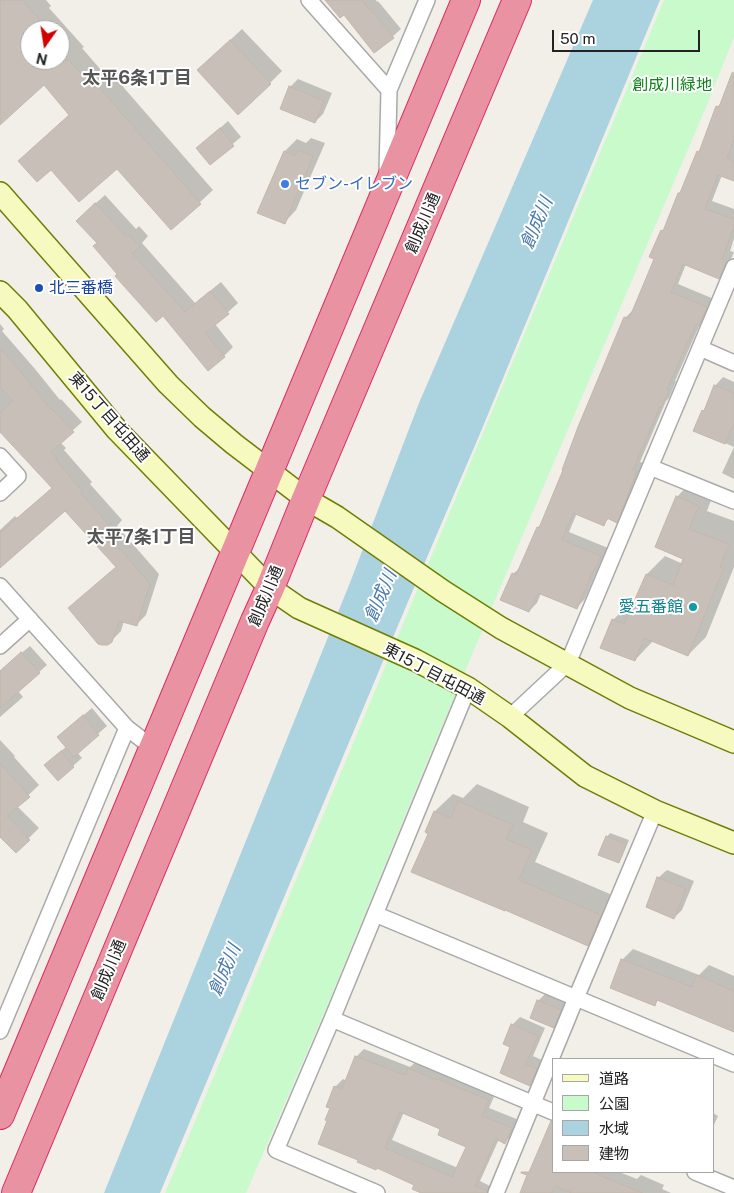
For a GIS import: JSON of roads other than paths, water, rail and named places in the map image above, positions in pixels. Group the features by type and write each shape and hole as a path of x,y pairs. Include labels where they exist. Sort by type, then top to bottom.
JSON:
{"highway":[{"path":"0,1115 466,0"},
{"name":"創成川通","path":"16,1193 517,0"}],"street":[{"path":"308,0 388,90"},
{"path":"386,192 388,90 428,0"},
{"path":"0,193 168,384 202,417 234,444 306,499 337,517 437,587 501,628 630,698 734,742"},
{"path":"510,717 568,663 734,267"},
{"name":"東15丁目屯田通","path":"0,292 17,309 118,430 270,588 299,608 409,658 468,688 510,717 585,776 656,811 734,843"},
{"path":"700,348 734,363"},
{"path":"0,456 18,476 0,493"},
{"path":"650,467 734,501"},
{"path":"0,586 127,728 153,748"},
{"path":"0,646 30,619"},
{"path":"377,1193 276,1150 332,1020 468,688"},
{"path":"0,1031 127,728"},
{"path":"496,1193 576,998 656,811"},
{"path":"376,914 734,1064"},
{"path":"332,1020 552,1112"},
{"path":"697,1173 734,1188"}],"water":[{"name":"創成川","path":"593,0 660,0 479,436 160,1193 104,1193 351,580 419,403"}],"place":[{"name":"セブン-イレブン","path":"285,184"},
{"name":"北三番橋","path":"39,288"},
{"name":"愛五番館","path":"693,607"}],"district":[{"name":"太平6条1丁目","path":"137,78"},
{"name":"太平7条1丁目","path":"141,537"}],"park label":[{"name":"創成川緑地","path":"672,85"}]}
